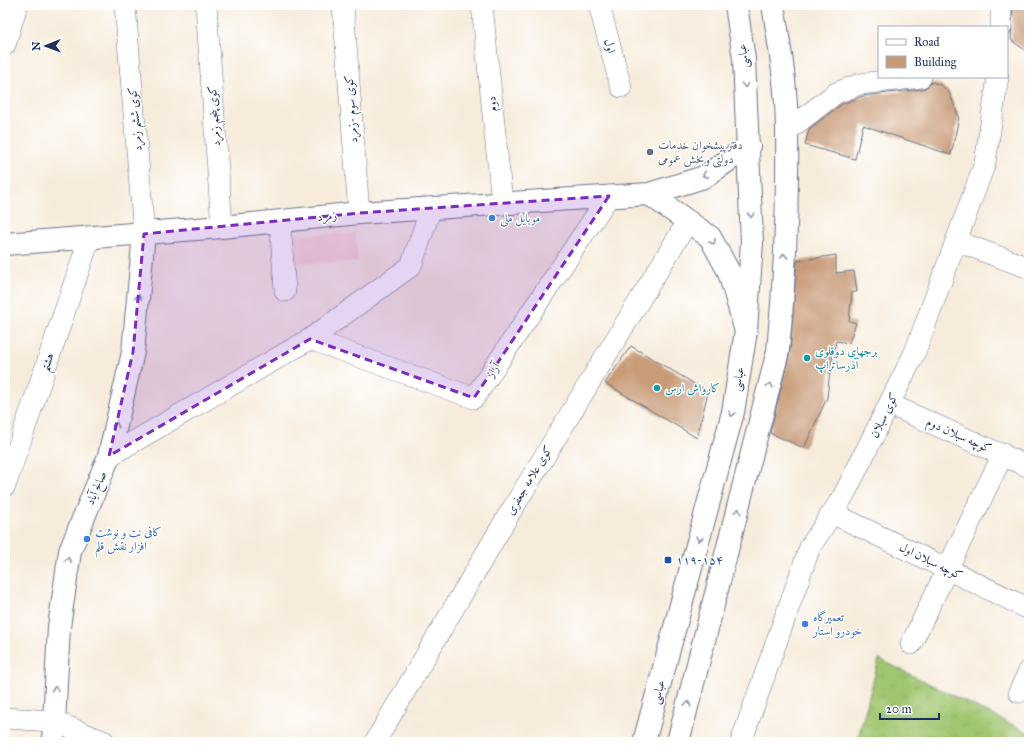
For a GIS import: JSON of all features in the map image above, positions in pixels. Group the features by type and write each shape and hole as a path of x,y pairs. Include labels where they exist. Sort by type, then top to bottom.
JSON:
{"main road":[{"name":"عباسى","path":"644,742 733,412 746,331 752,242 744,59 736,5"},
{"path":"678,742 778,351 784,296 787,131 780,45 773,5"},
{"name":"زمرد","path":"5,244 144,234 359,213 649,194 704,176 749,146"},
{"path":"649,194 710,237 729,272 746,331"},
{"name":"صالح آباد","path":"53,732 58,627 70,551 109,456 133,352 144,234"},
{"path":"663,672 695,680"}],"street":[{"path":"5,45 17,5"},
{"name":"کوی ششم زمرد","path":"124,5 144,234"},
{"name":"کوی پنجم زمرد","path":"206,5 222,227"},
{"name":"کوی سوم -زمرد","path":"343,5 359,213"},
{"name":"دوم","path":"482,5 502,203"},
{"name":"اول","path":"600,5 621,87"},
{"path":"1001,26 1002,5"},
{"path":"787,131 836,93 860,84 912,78"},
{"name":"کوی سبلان","path":"741,742 810,548 844,495 914,352 985,163 998,78"},
{"name":"آراز","path":"310,339 474,398 609,196"},
{"path":"109,456 310,339 412,266 431,208"},
{"path":"280,221 285,291"},
{"name":"کوی علامه جعفری","path":"375,742 504,521 688,221"},
{"name":"هشتم","path":"5,486 90,237"},
{"path":"956,241 1029,268"},
{"name":"کوچه سبلان دوم","path":"889,404 1029,467"},
{"path":"911,644 1003,454"},
{"name":"کوچه سبلان اول","path":"832,513 1029,609"},
{"path":"1019,692 1029,671"},
{"path":"5,718 53,732 105,742"}],"highlighted area":[{"path":"609,196 474,398 310,339 109,456 133,352 144,234 359,213"}],"shaded area":[{"path":"355,233 358,262 290,263 287,235"}],"green space":[{"path":"879,659 1029,733 1029,742 857,742"}],"building":[{"path":"1013,5 1029,5 1029,53 1011,40"},
{"path":"932,82 941,85 949,92 959,117 951,155 863,125 855,159 805,145 809,129 842,104 863,96 923,89"},
{"name":"برجهای دوقلوی آذرساتراپ","path":"836,255 836,273 854,271 857,292 852,292 849,321 856,323 849,343 836,341 830,370 827,398 804,448 770,433 790,352 797,261"},
{"name":"کارواش ارس","path":"631,346 708,392 697,438 605,383"}],"place":[{"name":"دفترپیشخوان خدمات دولتی وبخش عمومی","path":"650,152"},
{"name":"موبایل ملی","path":"492,218"},
{"name":"برجهای دوقلوی آذرساتراپ","path":"807,358"},
{"name":"کارواش ارس","path":"657,388"},
{"name":"کافی نت و نوشت افزار نقش قلم","path":"87,539"},
{"name":"۱۱۹-۱۵۴","path":"668,560"},
{"name":"تعمیرگاه خودرو استار","path":"805,624"}]}
